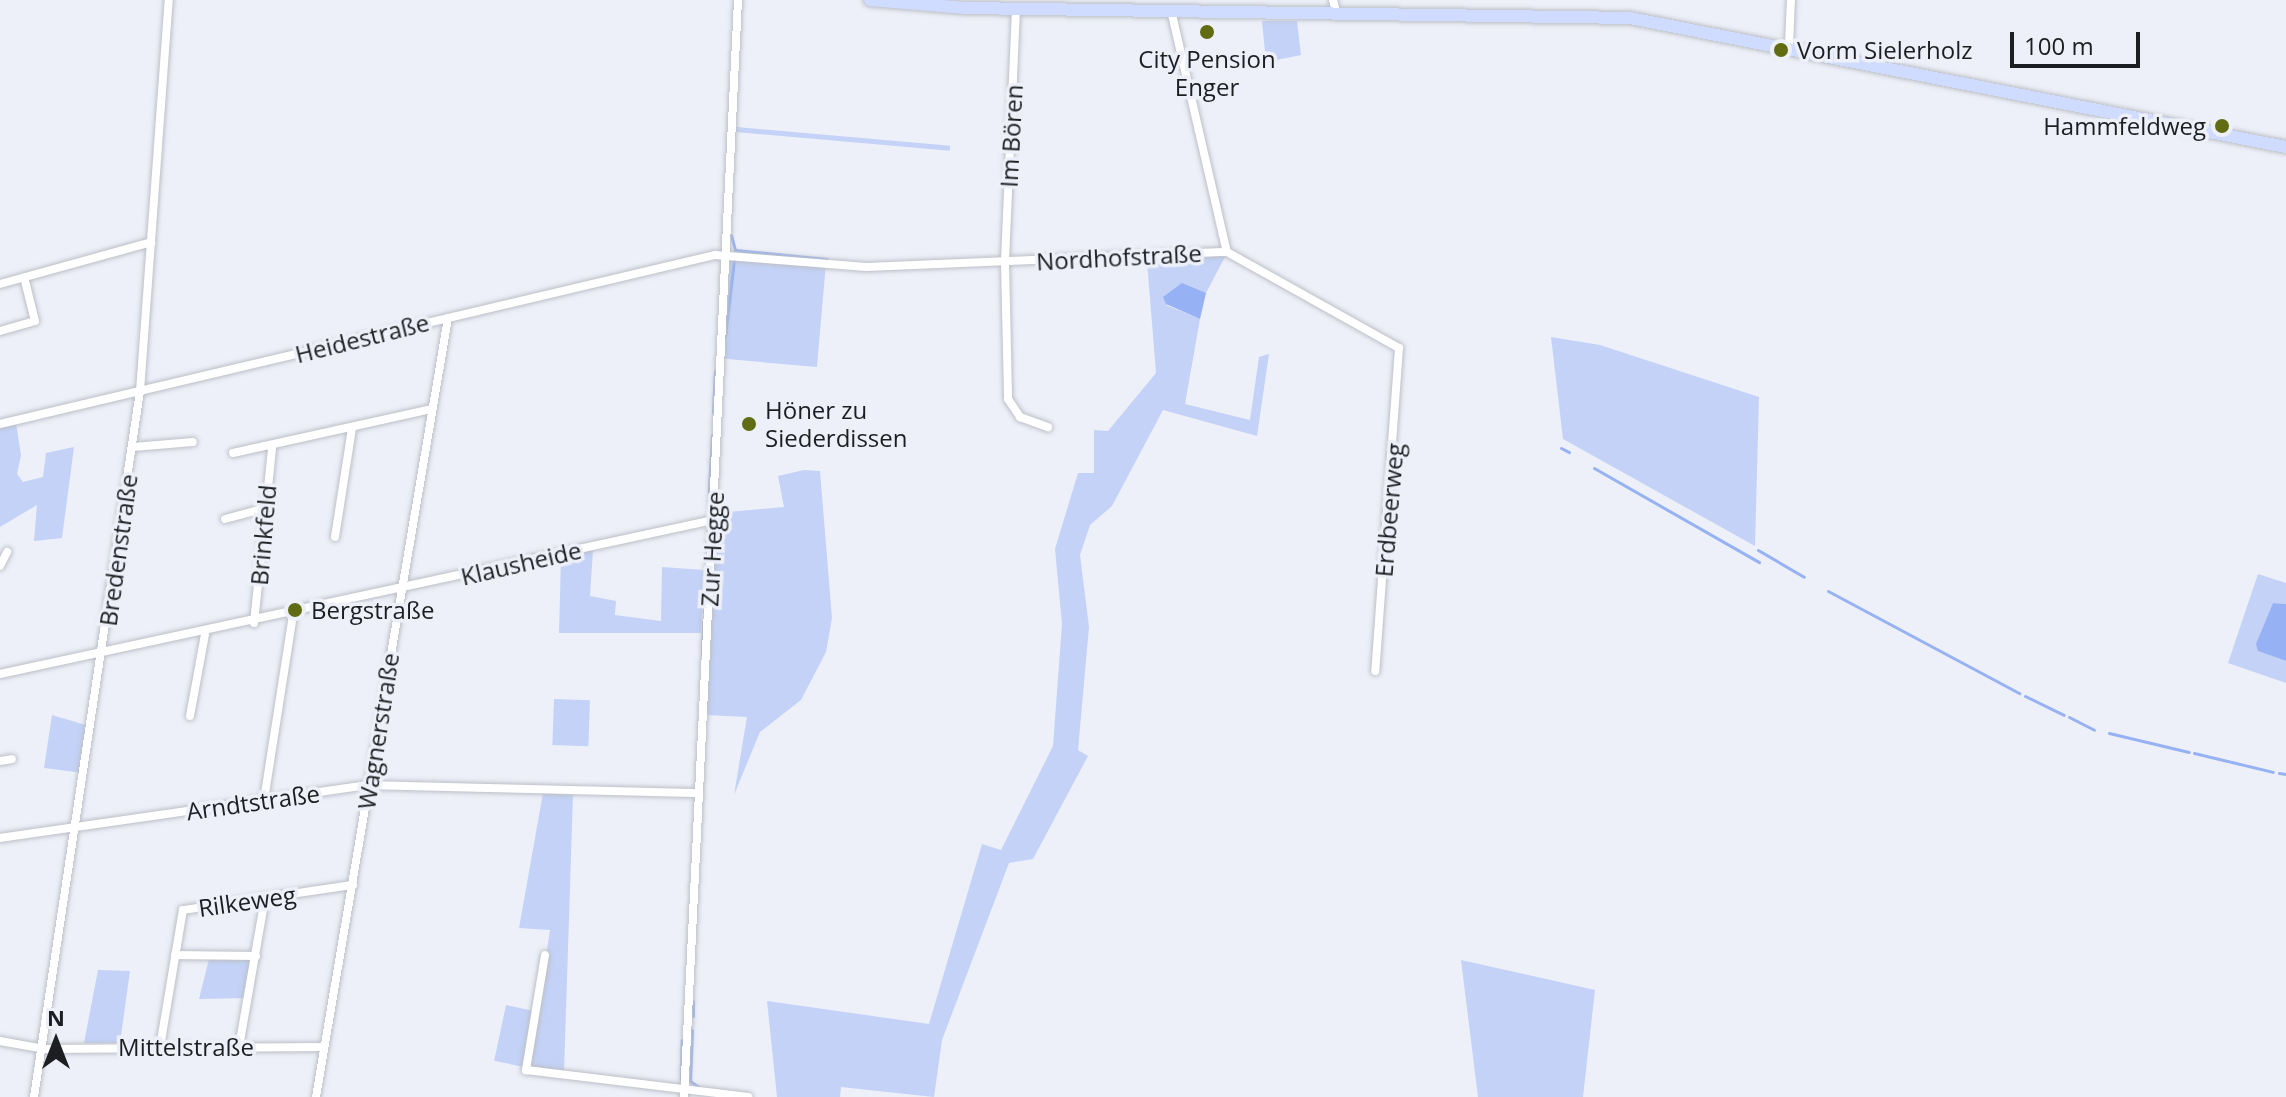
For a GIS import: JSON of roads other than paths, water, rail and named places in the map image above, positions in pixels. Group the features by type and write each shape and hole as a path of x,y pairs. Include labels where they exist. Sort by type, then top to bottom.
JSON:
{"main road":[{"path":"870,0 1016,9 1171,10 1334,6 1603,16 1789,45 2286,147"}],"street":[{"name":"Bredenstraße","path":"34,1097 45,1049 140,391 169,0"},
{"name":"Zur Hegge","path":"684,1093 738,0"},
{"path":"1789,45 1791,0"},
{"name":"Im Bören","path":"1005,263 1016,9"},
{"path":"1171,10 1227,252"},
{"path":"0,284 151,242"},
{"name":"Nordhofstraße","path":"724,253 867,267 1227,252 1399,348"},
{"name":"Heidestraße","path":"0,424 724,253"},
{"name":"Nordhofstraße","path":"1005,263 1008,399 1020,417 1048,427"},
{"path":"0,331 35,321 24,277"},
{"name":"Wagnerstraße","path":"316,1097 448,318"},
{"name":"Erdbeerweg","path":"1375,671 1399,348"},
{"name":"Brinkfeld","path":"233,453 272,448 432,409"},
{"path":"335,537 352,428"},
{"path":"133,447 193,442"},
{"name":"Brinkfeld","path":"254,623 262,509 272,448"},
{"path":"225,519 262,509"},
{"name":"Klausheide","path":"0,674 103,657 713,520"},
{"path":"0,566 7,552"},
{"path":"264,800 293,614"},
{"path":"190,716 205,634"},
{"path":"0,761 12,759"},
{"name":"Arndtstraße","path":"0,838 369,785 699,793"},
{"name":"Rilkeweg","path":"160,1047 183,910 353,885"},
{"path":"239,1047 265,898"},
{"path":"175,955 256,956"},
{"path":"545,955 526,1070 684,1093 748,1097"},
{"name":"Mittelstraße","path":"0,1041 45,1049 324,1047"}],"water":[{"path":"1182,283 1206,293 1200,319 1166,304 1163,297"},
{"path":"2273,603 2286,604 2286,661 2258,651 2256,644"}],"waterway":[{"path":"731,235 735,250 827,259"},
{"path":"725,336 734,259"},
{"path":"713,412 715,371"},
{"path":"708,507 712,435"},
{"path":"1561,448 1569,452"},
{"path":"1594,468 1759,562"},
{"path":"704,612 708,530"},
{"path":"1758,550 1804,577"},
{"path":"1828,591 2019,693"},
{"path":"702,654 703,621"},
{"path":"2025,696 2064,715"},
{"path":"2069,717 2094,730"},
{"path":"2109,733 2189,752"},
{"path":"2194,753 2273,772"},
{"path":"2279,773 2286,774"},
{"path":"693,1001 693,1016"},
{"path":"692,1030 690,1081 700,1088"},
{"path":"681,1079 682,1040"}],"place":[{"name":"City Pension Enger","path":"1207,32"},
{"name":"Vorm Sielerholz","path":"1781,50"},
{"name":"Hammfeldweg","path":"2222,126"},
{"name":"Höner zu Siederdissen","path":"749,424"},
{"name":"Bergstraße","path":"295,610"}]}
